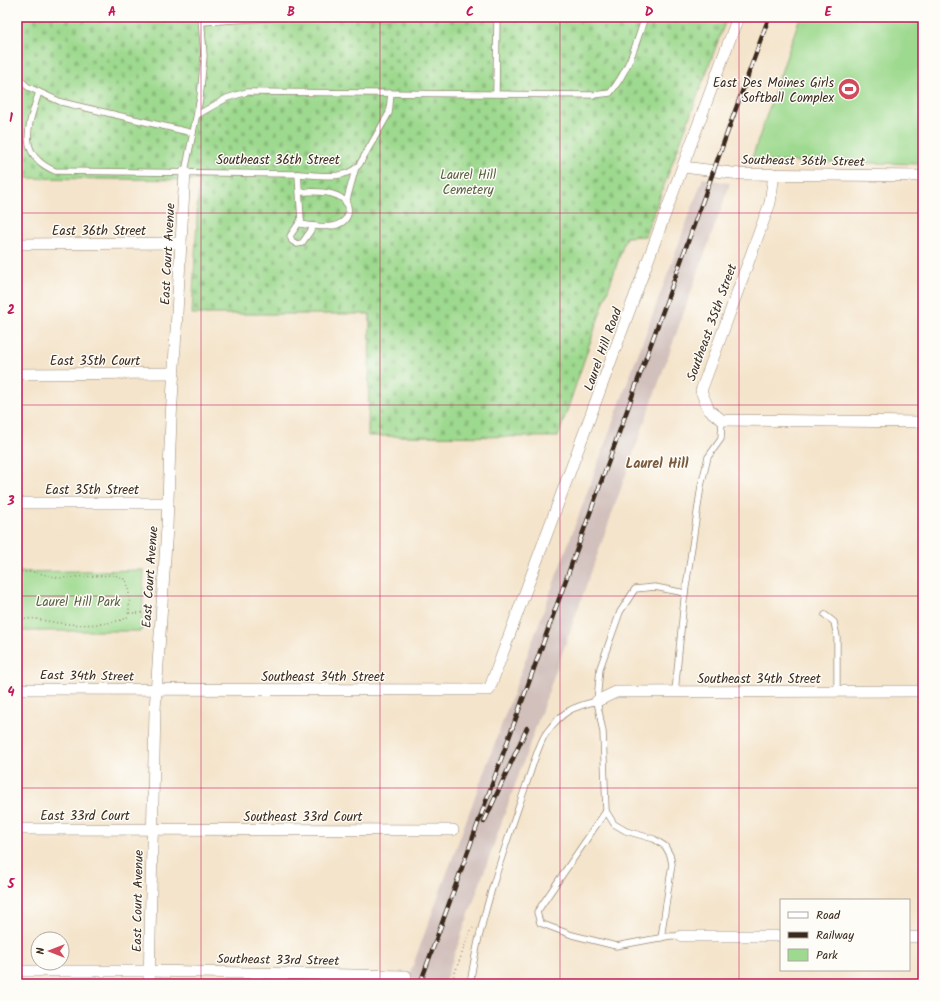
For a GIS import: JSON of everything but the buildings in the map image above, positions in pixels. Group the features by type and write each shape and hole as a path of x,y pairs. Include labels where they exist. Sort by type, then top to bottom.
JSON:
{"street":[{"name":"Laurel Hill Road","path":"489,690 684,167 738,17"},
{"name":"Southeast 36th Street","path":"684,167 716,172 923,176"},
{"name":"East Court Avenue","path":"149,984 156,690 186,172"},
{"name":"Southeast 35th Street","path":"722,420 709,410 701,391 770,203 774,174"},
{"name":"East 36th Street","path":"17,244 181,243"},
{"name":"East 35th Court","path":"17,374 174,373"},
{"path":"722,420 923,422"},
{"name":"East 35th Street","path":"17,503 168,503"},
{"name":"East 34th Street","path":"17,689 156,690"},
{"name":"Southeast 34th Street","path":"156,690 489,690"},
{"name":"Southeast 34th Street","path":"597,701 616,692 923,691"},
{"name":"East 33rd Court","path":"17,829 152,830"},
{"name":"Southeast 33rd Court","path":"152,830 453,830"},
{"path":"681,936 780,936"},
{"path":"910,937 923,937"},
{"name":"Southeast 33rd Street","path":"17,971 149,971 406,976"}],"lane":[{"path":"186,172 197,115 204,56 202,19 286,17"},
{"path":"496,93 497,17"},
{"path":"197,115 227,98 247,92 594,95 610,93 621,80 629,63 645,17"},
{"path":"17,77 28,87 61,102 193,133"},
{"name":"Southeast 36th Street","path":"39,92 27,130 29,146 31,152 44,166 55,171 337,175 355,170 389,114 391,93"},
{"path":"346,203 355,170"},
{"path":"298,174 300,220 301,224 330,226 342,223 347,217 349,211 344,199 330,193 299,192"},
{"path":"300,220 290,236 292,241 297,244 302,243 314,226"},
{"path":"675,692 685,593 701,486 708,457 721,439 722,420"},
{"path":"661,938 672,864 670,855 665,846 654,839 626,831 614,824 606,810 603,732 597,701 600,668 620,612 635,589 655,587 685,593"},
{"path":"825,615 834,622 837,637 837,691"},
{"path":"470,984 475,953 499,863 546,733 564,712 581,705 597,701"},
{"path":"606,810 537,912 540,923 572,935 616,946 681,936"}],"path":[{"path":"17,572 36,572 59,578 115,575 126,580 130,592 129,613 127,618 114,623 76,624 53,622 32,617 17,621"},
{"path":"129,613 146,612 161,614"},
{"path":"451,984 470,931 474,927"}],"shaded area":[{"path":"703,178 730,183 444,984 406,984"}],"green space":[{"name":"Laurel Hill Cemetery","path":"17,17 727,17 645,236 626,237 558,437 368,436 370,314 192,314 199,180 17,178"},
{"name":"East Des Moines Girls Softball Complex","path":"800,17 923,17 923,164 751,161"},
{"name":"Laurel Hill Park","path":"144,570 142,631 17,631 17,572"}],"railway":[{"path":"420,984 769,17"},
{"path":"484,822 527,728"}],"place":[{"name":"East Des Moines Girls Softball Complex","path":"849,89"}],"district":[{"name":"Laurel Hill","path":"657,463"}]}
